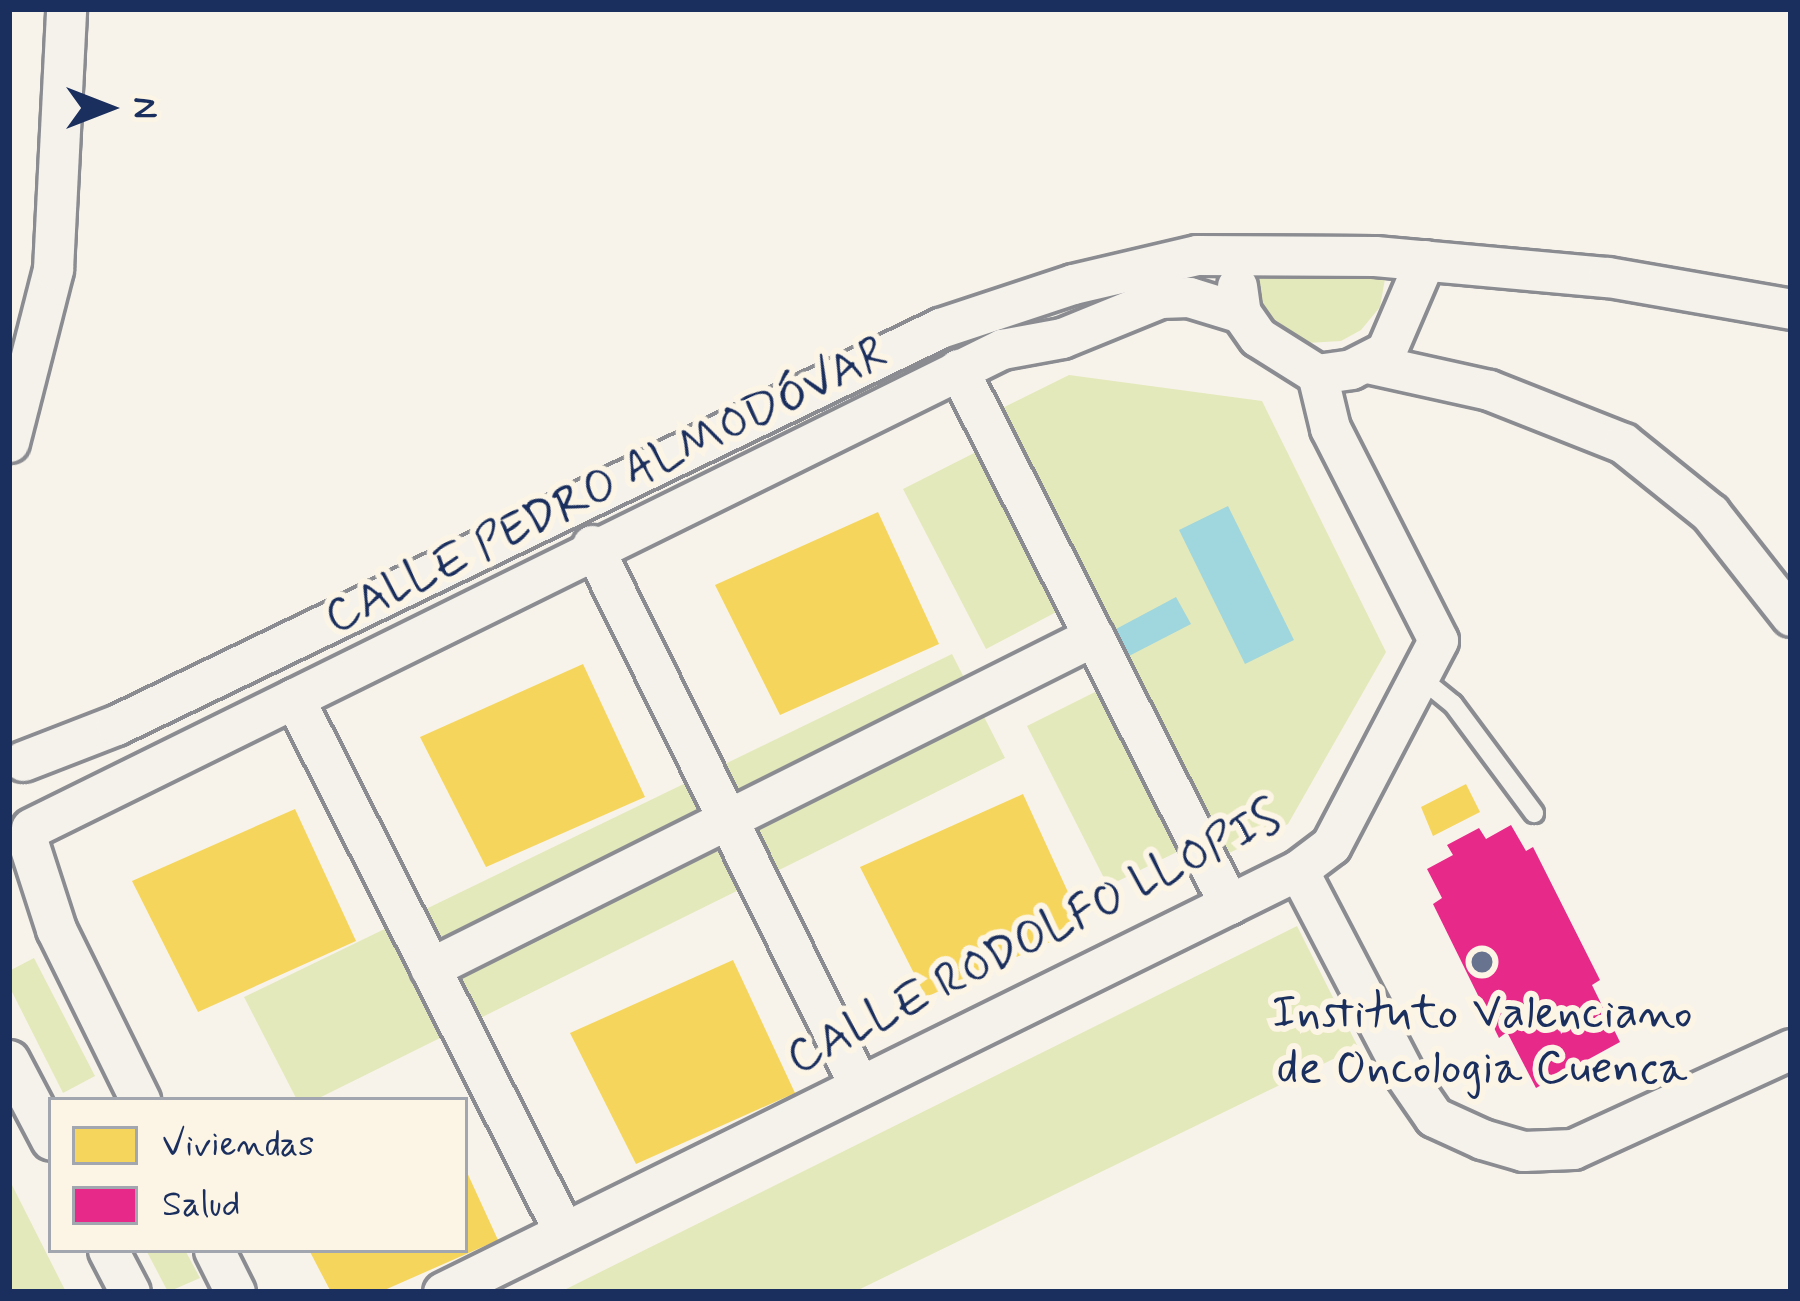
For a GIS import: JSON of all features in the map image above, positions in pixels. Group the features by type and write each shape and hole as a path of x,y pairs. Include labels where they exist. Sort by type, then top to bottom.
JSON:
{"street":[{"path":"9,442 53,269 66,9"},
{"path":"1233,255 1241,313 1277,355 1317,374 1367,364 1489,390 1623,443 1710,513 1791,616"},
{"name":"CALLE PEDRO ALMODÓVAR","path":"16,750 116,724 940,328 1073,284 1233,255 1425,260 1608,277 1791,309"},
{"path":"1367,364 1399,334 1425,260"},
{"name":"CALLE PEDRO ALMODÓVAR","path":"22,846 294,698 592,545 958,369 1160,298 1241,313"},
{"path":"958,369 1229,904"},
{"name":"CALLE RODOLFO LLOPIS","path":"443,1292 1298,870 1331,844 1438,640 1330,428 1317,374"},
{"path":"592,545 860,1084"},
{"path":"430,968 1094,636"},
{"path":"294,698 562,1230"},
{"path":"16,750 22,846 56,929 139,1097"},
{"path":"1298,870 1405,1075 1434,1117 1482,1139 1523,1151 1573,1149 1791,1049"},
{"path":"9,1060 48,1134"},
{"path":"110,1253 130,1292"},
{"path":"216,1253 235,1292"}],"lane":[{"path":"1417,675 1453,704 1534,813"}],"green space":[{"path":"1254,269 1385,279 1380,307 1361,330 1341,341 1307,343 1263,311"},
{"path":"1069,375 1262,401 1386,652 1288,824 1215,860 988,415"},
{"path":"980,450 1062,609 986,649 903,489"},
{"path":"952,654 1005,758 321,1097 295,1097 244,997"},
{"path":"1103,688 1185,848 1108,886 1027,726"},
{"path":"1297,926 1358,1047 854,1292 560,1292"},
{"path":"34,958 95,1076 63,1093 9,986 9,971"},
{"path":"9,1179 66,1292 9,1292"},
{"path":"148,1253 187,1253 200,1278 168,1292"}],"water":[{"path":"1228,506 1294,640 1245,664 1179,530"},
{"path":"1176,597 1191,624 1129,656 1116,629"}],"building: Viviendas":[{"path":"878,512 939,644 780,715 715,585"},
{"path":"583,664 645,797 486,867 420,737"},
{"path":"1466,784 1480,812 1433,836 1421,807"},
{"path":"1023,794 1084,927 926,997 860,867"},
{"path":"295,809 356,941 198,1012 132,881"},
{"path":"733,960 795,1093 636,1164 570,1033"},
{"path":"468,1175 498,1240 380,1292 331,1292 311,1253 468,1253"}],"building: Salud":[{"path":"1511,825 1526,851 1533,847 1600,980 1592,985 1620,1042 1536,1088 1507,1032 1499,1038 1433,904 1442,898 1427,869 1453,855 1447,845 1479,828 1486,839"}],"place":[{"name":"Instituto Valenciano de Oncologia Cuenca","path":"1482,962"}]}
